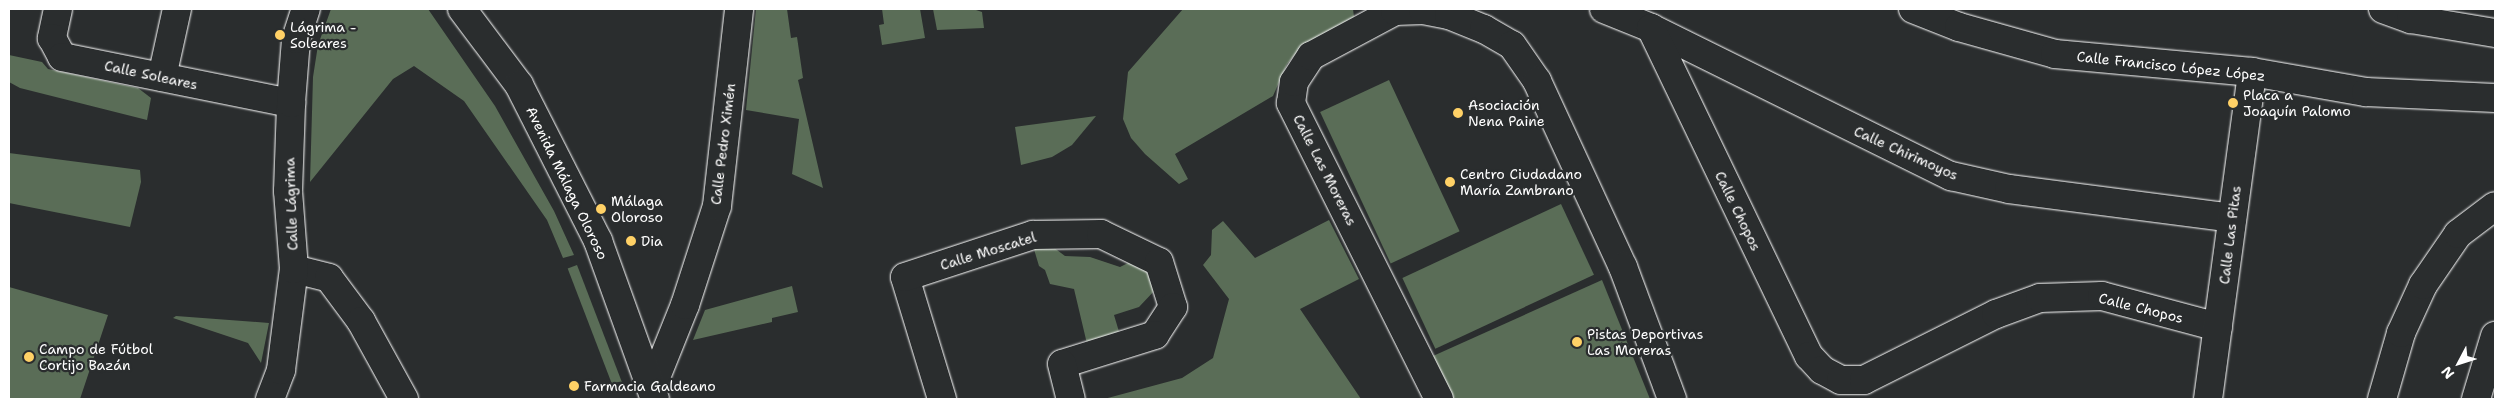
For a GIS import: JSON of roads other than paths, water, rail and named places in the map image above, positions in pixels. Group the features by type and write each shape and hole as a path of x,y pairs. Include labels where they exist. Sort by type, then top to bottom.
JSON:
{"street":[{"name":"Calle Soleares","path":"58,9 52,38 62,57 291,104"},
{"path":"162,77 177,9"},
{"name":"Calle Lágrima","path":"270,399 281,370 294,269 288,191 291,104 296,39 306,9"},
{"name":"Avenida Málaga Oloroso","path":"462,9 519,85 598,241 653,393"},
{"name":"Calle Pedro Ximén","path":"653,393 685,305 717,206 739,9"},
{"name":"Calle Chirimoyos","path":"1604,9 1651,28 1951,176 2009,189 2232,218"},
{"name":"Calle Francisco López López","path":"1913,9 1959,27 2055,54 2252,72 2366,92 2495,98"},
{"path":"2383,9 2411,19 2495,34"},
{"name":"Calle Las Moreras","path":"1439,399 1291,103 1294,82 1311,56 1396,10 1423,10 1449,15 1484,29 1512,45 1537,81 1619,258 1672,399"},
{"name":"Calle Chopos","path":"1651,28 1809,356 1840,390 1864,380 1996,314 2040,298 2102,296 2218,328"},
{"name":"Calle Las Pitas","path":"2208,399 2252,72"},
{"path":"2382,399 2401,333 2423,285 2458,234 2495,206"},
{"name":"Calle Moscatel","path":"942,399 905,277 1033,235 1101,234 1159,262 1173,307 1155,335 1062,364 1071,399"},
{"path":"294,269 329,278 361,322 404,399"},
{"path":"2476,399 2495,336"}],"place":[{"name":"Lágrima - Soleares","path":"280,35"},
{"name":"Placa a Joaquín Palomo","path":"2233,103"},
{"name":"Asociación Nena Paine","path":"1458,113"},
{"name":"Centro Ciudadano María Zambrano","path":"1450,182"},
{"name":"Málaga Oloroso","path":"601,209"},
{"name":"Dia","path":"631,241"},
{"name":"Pistas Deportivas Las Moreras","path":"1577,342"},
{"name":"Campo de Fútbol Cortijo Bazán","path":"29,357"},
{"name":"Farmacia Galdeano","path":"574,386"}]}
